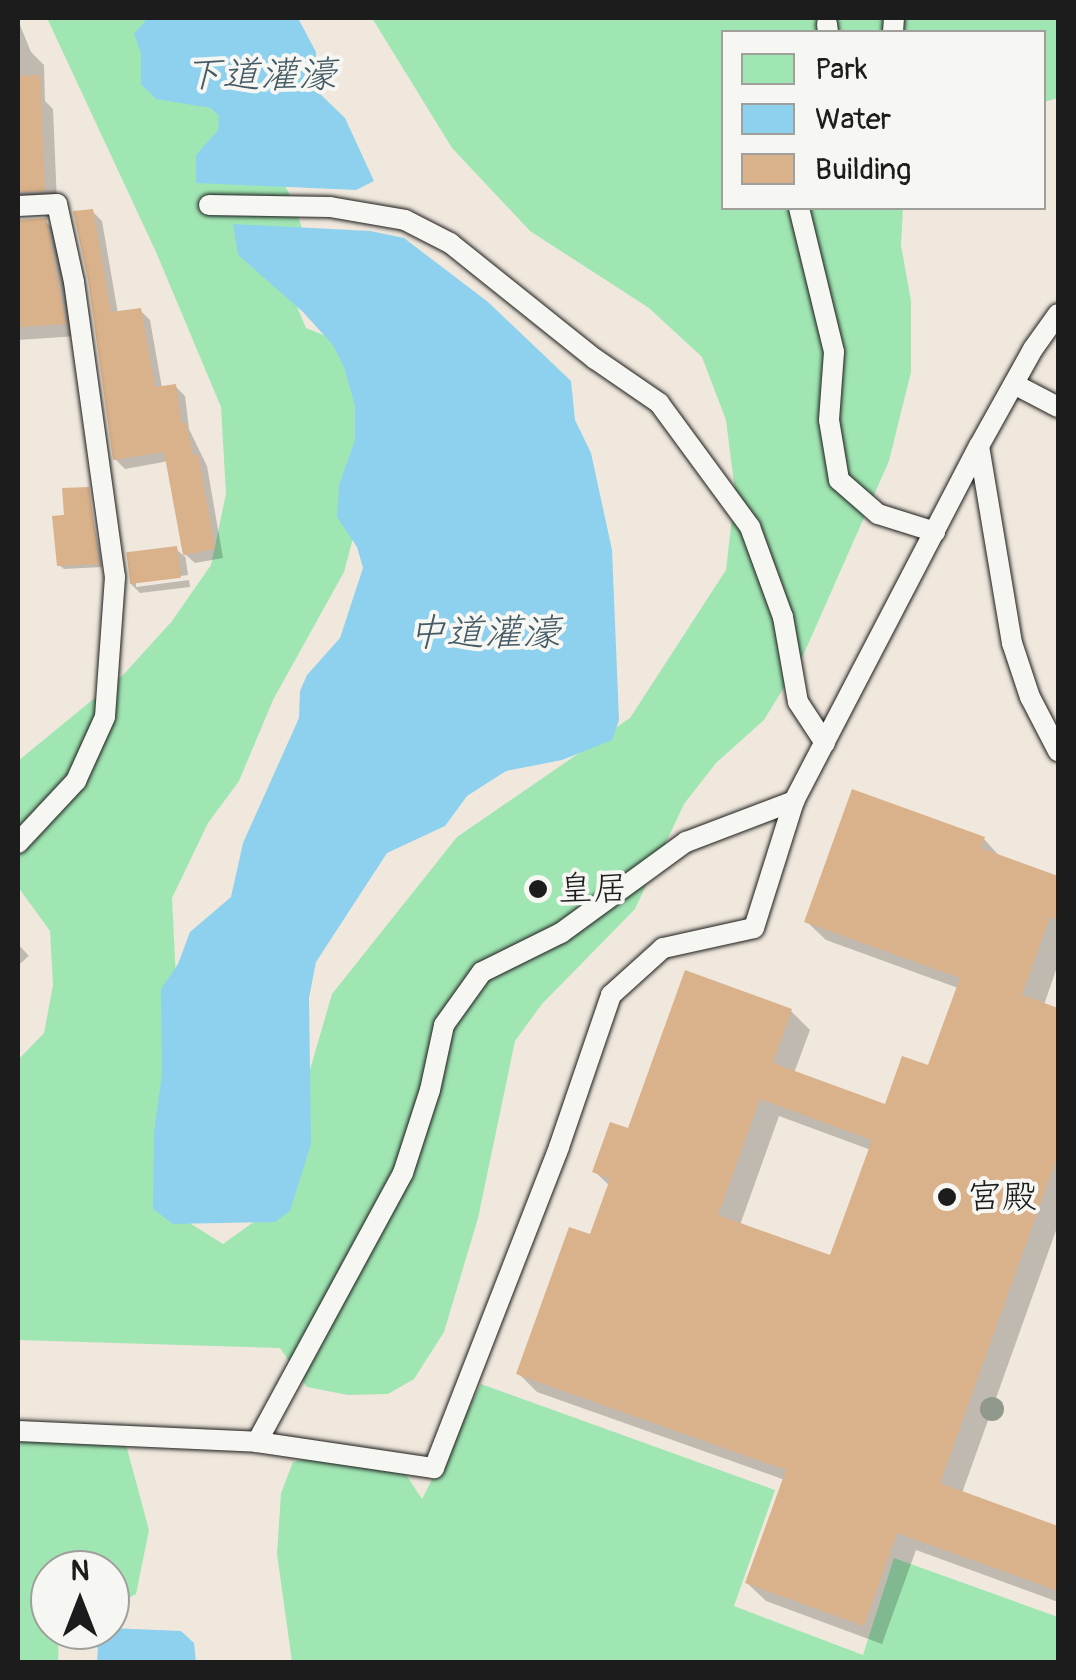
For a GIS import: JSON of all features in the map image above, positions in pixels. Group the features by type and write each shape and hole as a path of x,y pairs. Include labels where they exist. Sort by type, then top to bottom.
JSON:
{"lane":[{"path":"18,206 57,204 74,282 115,577 105,717 76,781 18,843"},
{"path":"209,205 330,208 405,220 450,244 595,360 659,403 750,527 784,617 798,702 825,742"},
{"path":"800,210 834,352 829,420 839,480 878,514 935,532"},
{"path":"18,1431 257,1442 434,1468 560,1147 610,995 663,948 754,928 794,801 979,446 1058,314"},
{"path":"1014,384 1058,407"},
{"path":"979,446 1012,643 1055,741"},
{"path":"257,1442 402,1174 430,1090 444,1025 482,972 561,933 686,842 794,801"}],"green space":[{"path":"47,18 204,18 294,204 313,262 289,288 306,328 356,348 364,497 344,572 273,700 239,781 208,823 172,898 188,1222 223,1244 269,1211 332,994 457,837 630,718 726,570 735,491 726,420 702,357 649,308 530,231 452,148 372,18 1058,18 1058,98 1046,101 1046,30 721,30 721,210 903,210 901,245 911,301 911,372 889,461 802,658 764,720 716,763 684,804 635,909 542,1004 515,1041 478,1218 444,1332 414,1379 388,1394 348,1395 307,1387 280,1348 18,1340 18,1060 44,1033 53,985 50,931 18,887 18,761 124,674 172,621 211,565 226,494 221,407 156,252"},
{"path":"481,1384 775,1490 734,1606 863,1655 894,1558 1058,1617 1058,1662 292,1662 277,1554 281,1493 293,1462 322,1455 395,1458 422,1499"},
{"path":"18,1433 125,1441 149,1530 136,1594 130,1597 130,1550 30,1550 30,1650 58,1650 58,1662 18,1662"}],"water":[{"name":"下道灌濠","path":"148,18 298,18 316,52 316,90 345,118 374,181 356,190 196,183 196,155 218,130 219,116 211,108 156,99 141,84 141,53 134,34"},
{"name":"中道灌濠","path":"233,224 370,231 404,238 488,302 571,381 575,420 591,453 612,550 619,720 612,740 562,760 506,771 467,796 445,826 387,853 316,962 309,998 311,1144 290,1211 275,1222 173,1224 153,1209 154,1132 162,1074 161,989 178,964 190,932 231,897 243,843 299,718 300,691 307,675 340,638 363,568 357,547 337,517 339,485 355,440 355,406 344,367 333,345 303,312 238,255"},
{"path":"130,1629 181,1631 194,1643 196,1662 97,1662 98,1650 130,1650"}],"building":[{"path":"40,75 45,191 18,192 18,76"},
{"path":"93,209 111,312 141,308 155,387 176,384 181,423 186,423 193,455 198,454 215,549 183,555 164,452 113,460 88,280 73,211"},
{"path":"46,218 66,324 18,327 18,220"},
{"path":"89,487 99,564 57,566 52,516 64,515 62,488"},
{"path":"177,546 181,578 130,584 126,552"},
{"name":"宮殿","path":"852,789 985,837 981,848 1058,876 1058,920 1050,917 1022,995 1058,1008 1058,1155 940,1483 1058,1526 1058,1591 897,1533 864,1626 745,1583 786,1470 516,1374 569,1227 590,1234 610,1179 592,1172 610,1122 628,1128 685,970 792,1009 773,1063 885,1104 902,1056 928,1065 960,978 804,922","holes":["760,1099 872,1140 830,1255 718,1215"]}],"place":[{"name":"皇居","path":"538,889"},
{"name":"宮殿","path":"947,1197"}]}
